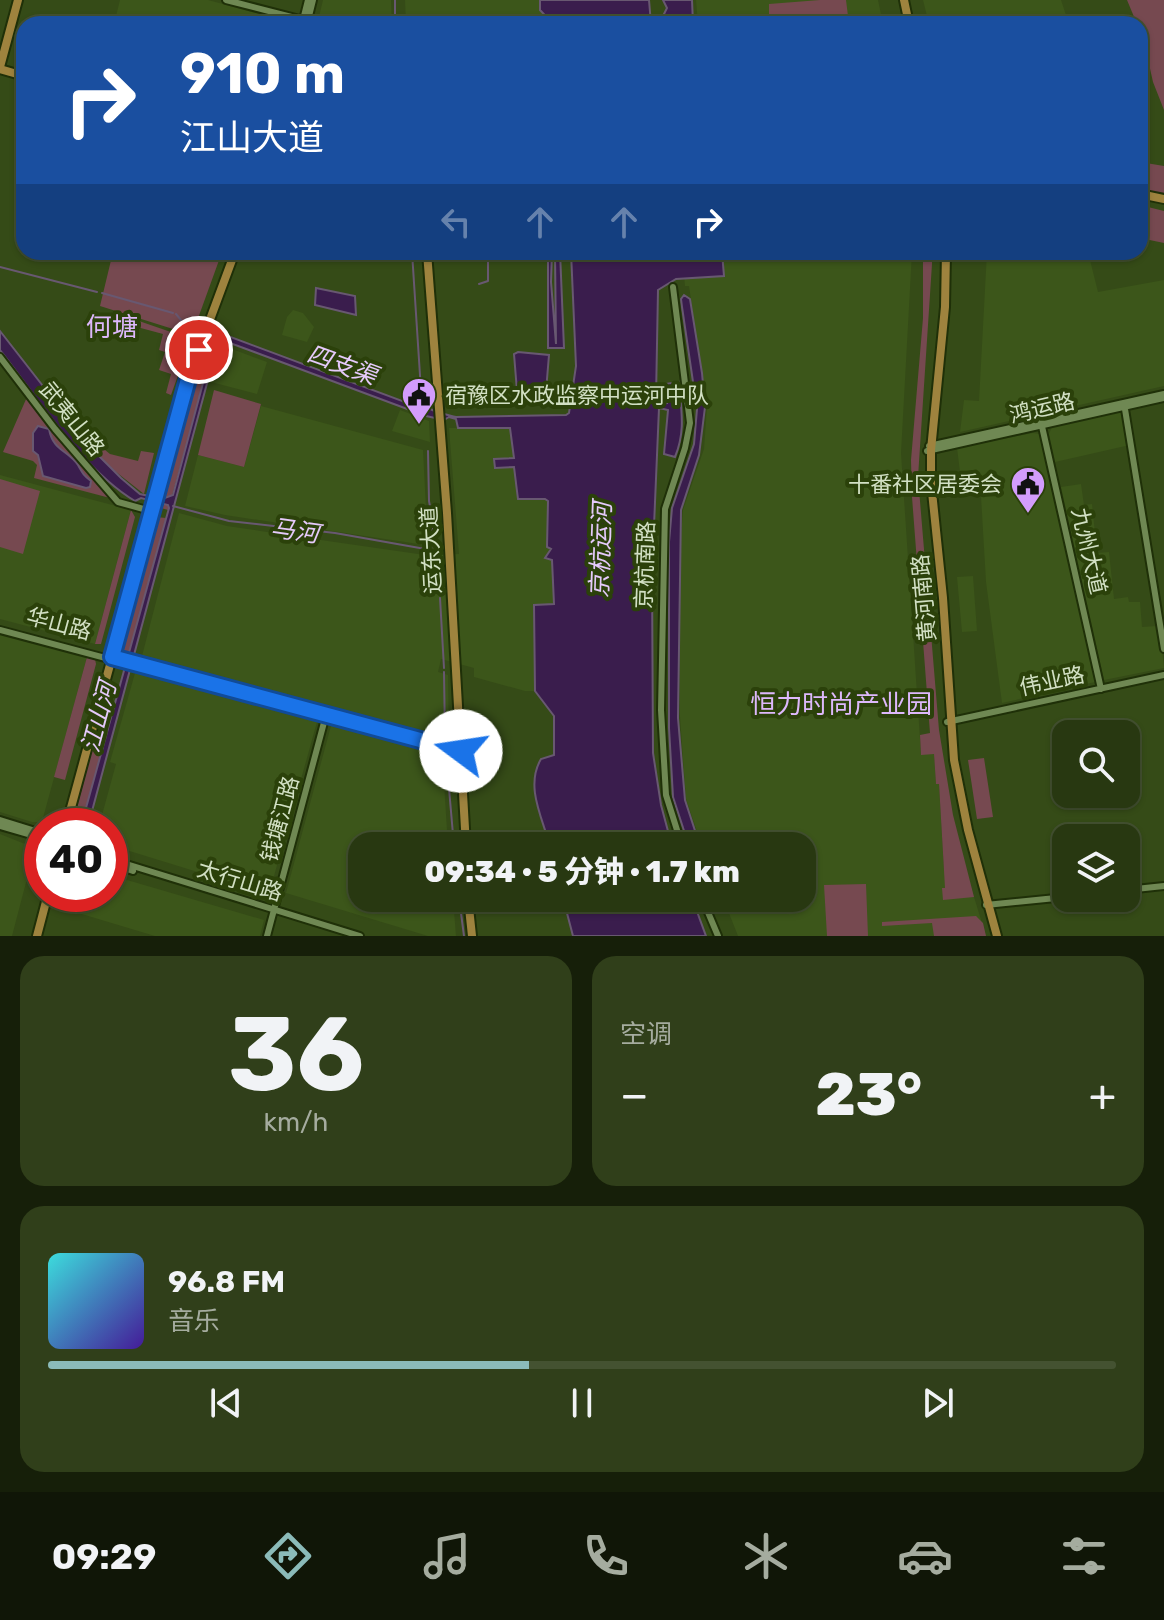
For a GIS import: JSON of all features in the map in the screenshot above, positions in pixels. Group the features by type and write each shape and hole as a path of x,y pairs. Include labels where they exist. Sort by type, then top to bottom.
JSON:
{"main road":[{"path":"0,67 18,0"},
{"path":"110,657 184,377 230,260"},
{"path":"69,808 188,379 230,260"},
{"name":"运东大道","path":"427,260 463,832"},
{"name":"黄河南路","path":"944,260 927,481 949,722 962,822 995,936"},
{"path":"35,936 41,912"},
{"path":"471,912 474,936"}],"street":[{"path":"226,0 283,16"},
{"name":"京杭南路","path":"673,287 690,423 665,509 661,710 666,795 678,832"},
{"name":"武夷山路","path":"0,357 55,429 118,502 147,510"},
{"name":"鸿运路","path":"929,448 1164,396"},
{"path":"1125,405 1164,649"},
{"name":"九州大道","path":"1041,424 1101,689"},
{"name":"华山路","path":"0,629 135,664 143,672 326,717"},
{"name":"伟业路","path":"949,722 1164,675"},
{"path":"326,717 460,752"},
{"path":"326,717 460,752"},
{"name":"钱塘江路","path":"267,936 326,717"},
{"path":"0,823 24,830"},
{"name":"太行山路","path":"128,867 347,936"},
{"path":"1140,889 1164,886"},
{"path":"986,905 1052,898"},
{"name":"太行山路","path":"274,912 360,936"},
{"path":"708,912 718,936"}],"shaded area":[{"path":"120,0 208,0 268,16 116,16"},
{"path":"323,0 391,0 392,16 319,16"},
{"path":"405,0 540,0 540,10 547,16 406,16"},
{"path":"696,0 878,0 881,16 697,16"},
{"path":"846,0 848,16 769,16 769,4"},
{"path":"923,0 1061,0 1066,16 927,16"},
{"path":"1127,0 1164,0 1164,110 1148,60 1148,16 1134,16"},
{"path":"1148,163 1164,166 1164,194 1148,191"},
{"path":"1148,207 1164,211 1164,243 1148,240"},
{"path":"111,260 219,260 192,335 100,306"},
{"path":"683,260 912,260 901,453 921,754 934,754 936,783 939,784 944,870 970,884 986,936 738,936 729,912 816,912 816,832 697,832 686,799 680,717 680,550 683,510 704,449 707,407 689,286 685,286"},
{"path":"923,260 932,260 918,477 939,730 953,815 974,897 943,900 942,888 945,888 939,784 936,784 934,754 921,755 920,735 930,733 911,460 923,318"},
{"path":"987,260 1090,260 1098,292 1164,280 1164,386 960,432 964,400 979,401"},
{"path":"293,310 303,313 314,327 307,342 282,335 287,317"},
{"path":"113,312 191,339 171,395 166,393 171,374 159,370 165,352 159,350 163,334 111,320"},
{"path":"224,346 267,362 257,394 211,382"},
{"path":"195,382 203,384 168,510 159,505"},
{"path":"214,390 261,404 244,467 198,455"},
{"path":"27,397 110,498 34,478 37,465 33,461 3,452"},
{"path":"261,406 423,450 426,509 420,530 428,532 425,545 225,515 185,506 198,455 244,467"},
{"path":"400,410 429,421 430,442 392,431"},
{"path":"1122,411 1130,445 1055,462 1049,434 1052,427"},
{"path":"449,428 510,428 515,467 548,501 547,546 551,549 554,605 534,606 535,691 474,677 474,668 441,659 438,672 448,675 449,743 142,656 179,513 227,526 300,537 425,555 459,554"},
{"path":"1040,434 1095,682 1002,703 986,582 980,479 961,480 957,448"},
{"path":"89,437 110,454 138,461 141,451 154,453 144,494 111,468 85,440"},
{"path":"0,475 131,510 95,644 0,619"},
{"path":"0,479 40,491 23,554 0,547"},
{"path":"1081,484 1084,505 1092,504 1097,553 1109,552 1114,599 1128,597 1129,602 1140,602 1142,627 1160,628 1164,668 1104,680 1061,487"},
{"path":"131,510 135,517 101,644 95,644"},
{"path":"156,517 166,518 127,659 121,657 119,651"},
{"path":"973,576 977,631 962,632 957,577"},
{"path":"0,634 87,657 46,808 24,808 24,820 0,812"},
{"path":"87,657 95,659 96,664 65,780 54,777"},
{"path":"135,673 317,722 269,894 128,851 128,808 104,808 116,764 110,762"},
{"path":"332,722 442,751 447,832 348,832 348,912 286,893"},
{"path":"100,729 107,731 86,808 77,808"},
{"path":"984,758 993,817 977,819 968,760"},
{"path":"0,834 24,844 24,890 12,936 0,936"},
{"path":"128,880 264,920 260,936 155,936 75,912 128,912"},
{"path":"866,884 868,936 827,936 824,885"},
{"path":"349,912 454,912 456,936 428,936"},
{"path":"976,916 983,923 986,936 934,936 932,923 882,926 882,922"}],"water":[{"path":"540,0 649,0 650,16 546,16 540,10"},
{"path":"663,0 692,0 693,16 663,16 667,8"},
{"path":"548,260 552,260 556,344 555,260 560,260 564,348 548,348"},
{"name":"京杭运河","path":"571,260 723,260 724,276 676,279 658,290 656,398 658,404 667,403 665,384 679,382 682,420 675,457 664,454 668,410 659,408 652,573 653,753 668,832 546,832 536,802 535,780 541,759 554,755 554,716 535,691 534,605 554,604 552,560 545,558 551,549 547,547 548,501 518,499 514,467 495,468 494,459 514,458 510,428 458,428 456,419 426,416 222,340 213,361 93,808 86,808 169,508 168,505 141,498 135,501 98,471 62,432 0,350 0,331 93,450 140,494 162,499 173,495 210,357 209,349 214,339 209,336 212,330 418,407 424,404 434,411 456,417 569,413 576,366"},
{"path":"316,288 355,296 356,315 315,305"},
{"path":"684,295 690,299 705,407 699,455 681,510 678,718 685,800 695,832 684,832 673,797 669,728 669,542 672,508 694,444 697,409 681,299"},
{"path":"514,354 549,355 546,391 517,391"},
{"path":"38,426 49,429 57,446 74,460 91,481 90,487 43,476 38,455 33,451 33,433"},
{"path":"567,912 697,912 706,936 573,936"}],"waterway":[{"path":"395,0 395,16"},
{"path":"413,260 422,406"},
{"path":"479,284 488,281 488,260"},
{"name":"四支渠","path":"0,267 97,292"},
{"name":"四支渠","path":"102,293 173,313"},
{"name":"四支渠","path":"176,314 186,326 194,329"},
{"path":"428,451 429,501 433,522 431,550 435,560"},
{"name":"马河","path":"173,506 229,521 335,533 431,550"},
{"path":"436,564 440,594"},
{"path":"440,598 444,668"},
{"path":"444,672 445,739"},
{"path":"446,754 453,832"},
{"path":"461,912 464,936"}],"place":[{"name":"宿豫区水政监察中运河中队","path":"419,426"},
{"name":"十番社区居委会","path":"1028,515"}],"district":[{"name":"何塘","path":"112,327"},
{"name":"恒力时尚产业园","path":"841,704"}],"route":[{"path":"199,350 188,379 112,657 461,751"}],"water label":[{"name":"江山河","path":"99,717"}]}
